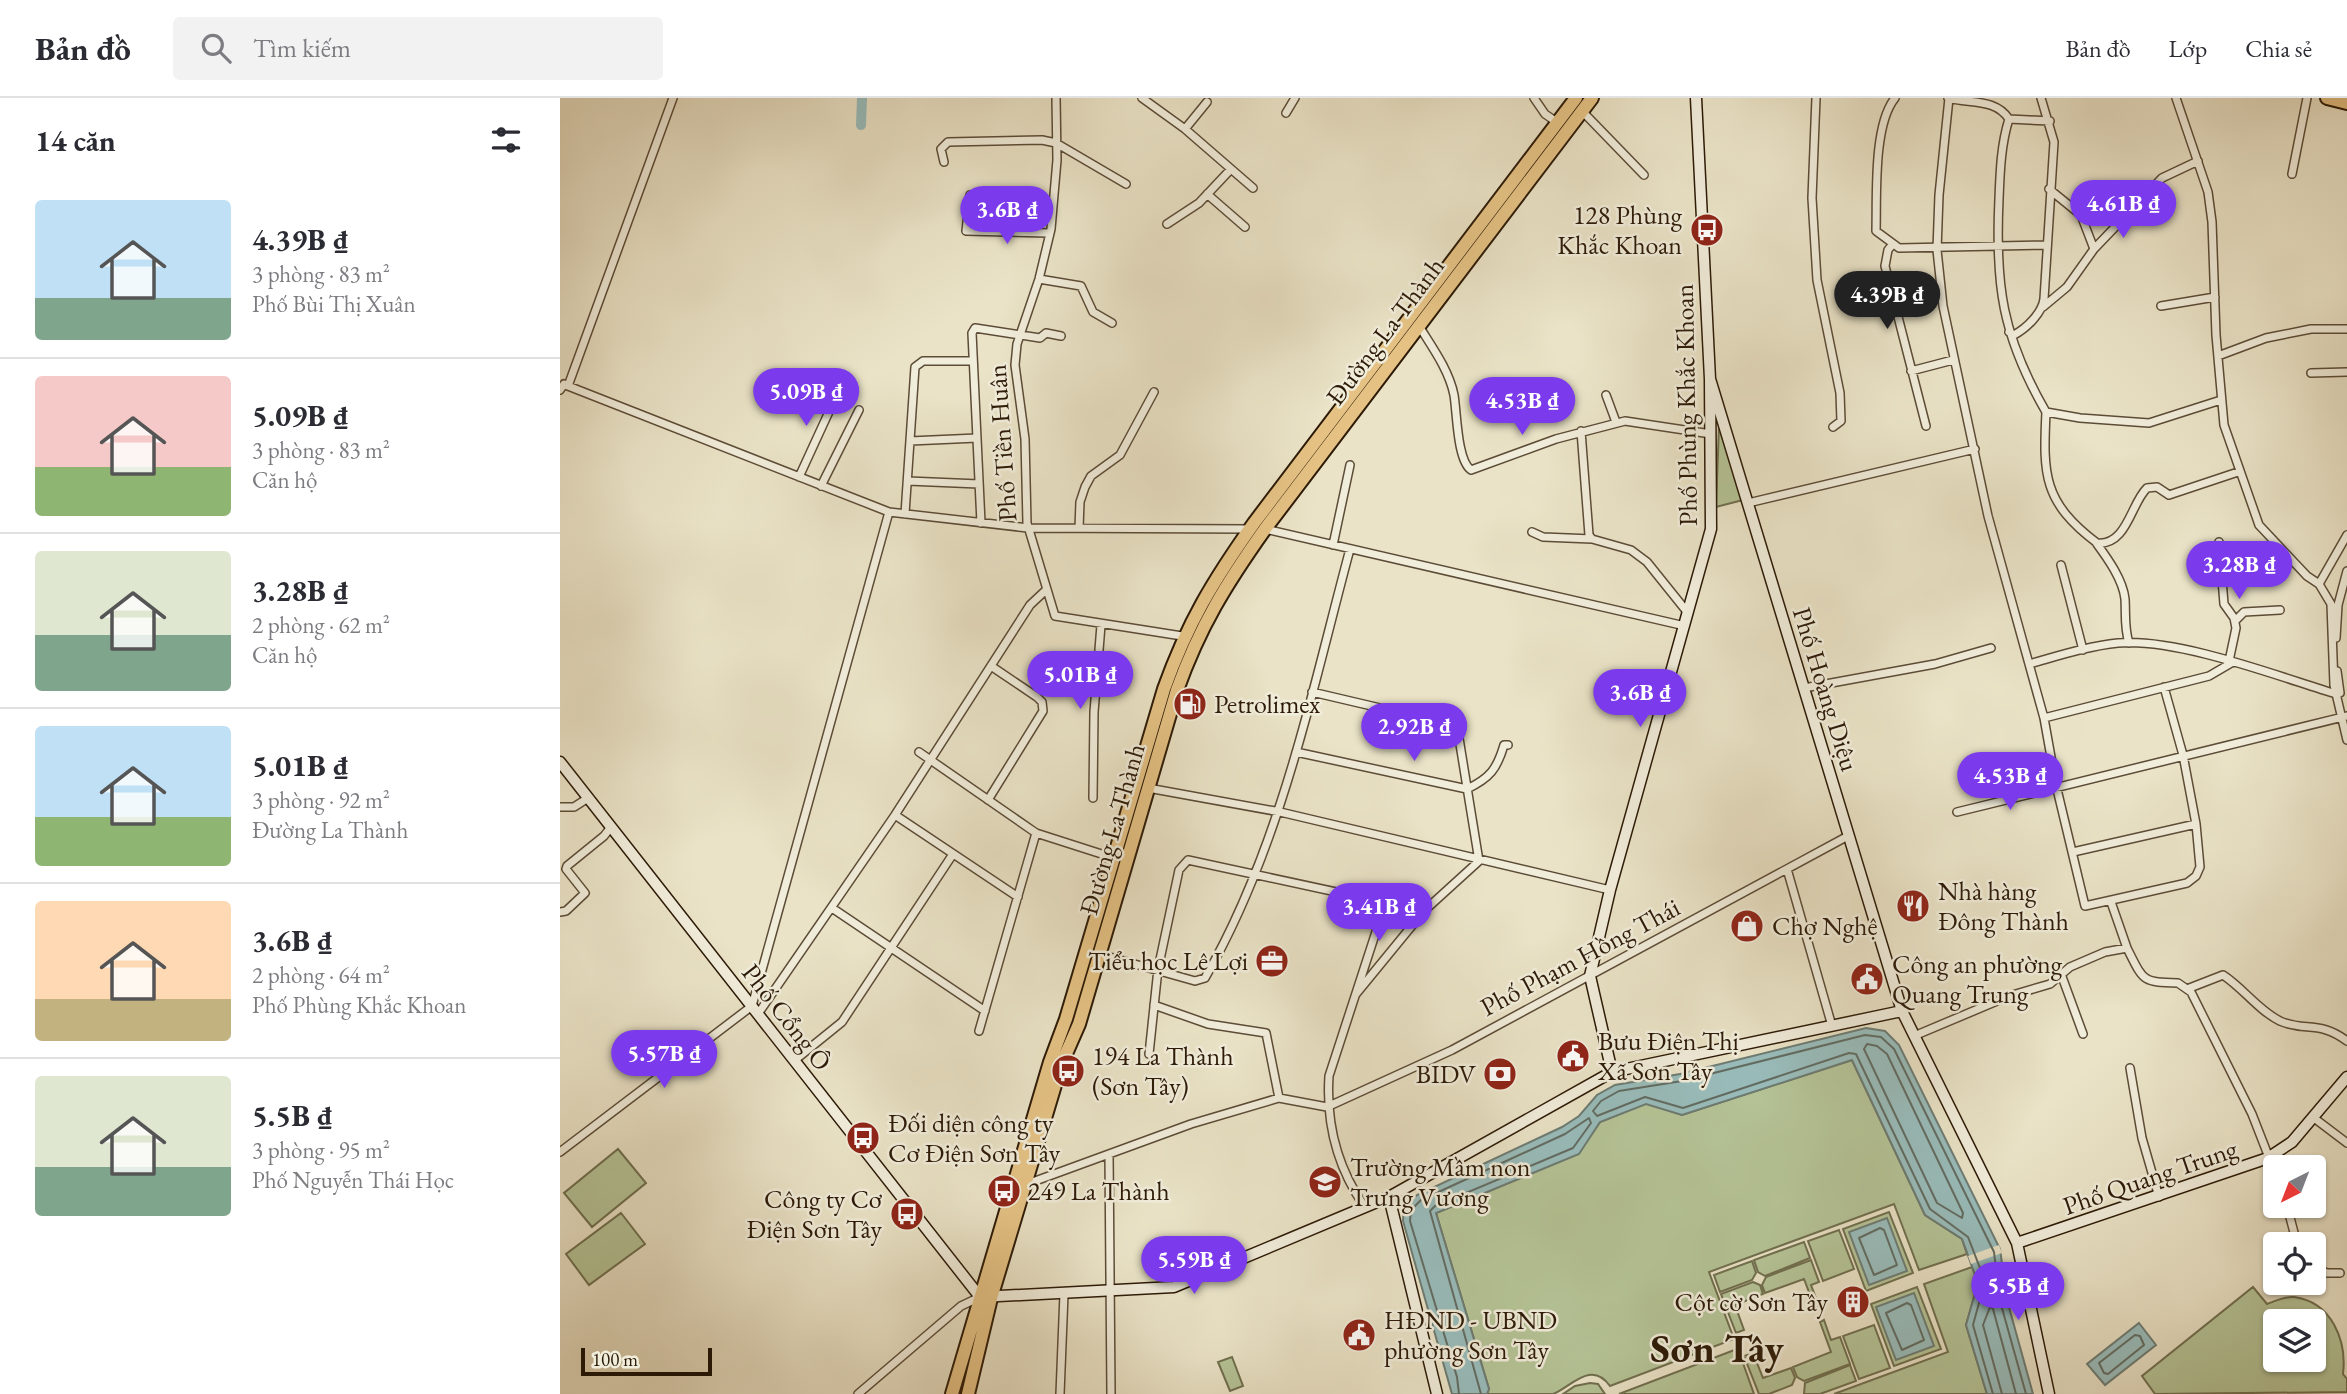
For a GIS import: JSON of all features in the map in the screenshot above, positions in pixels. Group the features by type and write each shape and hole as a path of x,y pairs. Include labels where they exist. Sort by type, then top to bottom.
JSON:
{"highway":[{"name":"Đường La Thành","path":"968,1394 986,1298 1114,858 1182,636 1214,578 1249,529 1576,98"},
{"name":"Đường La Thành","path":"952,1394 1027,1184 1061,1065 1079,1024 1195,639 1226,584 1265,529 1592,98"},
{"path":"2327,98 2347,103"}],"street":[{"path":"673,98 563,385 889,512 1028,528 1249,529"},
{"name":"Phố Tiền Huân","path":"1056,98 1056,143 1049,233 1039,279 1020,334 1015,373 1025,439 1028,528 1055,616 1182,636"},
{"path":"1142,98 1185,129 1252,188"},
{"path":"1286,113 1295,98"},
{"path":"1534,98 1545,114 1558,123"},
{"name":"Phố Phùng Khắc Khoan","path":"1612,1072 1590,976 1610,890 1711,529 1710,379 1696,98"},
{"path":"1816,98 1812,214 1817,280 1840,393 1842,421 1833,427"},
{"path":"1895,98 1884,123 1876,231 1892,245 1937,250 2046,245"},
{"path":"2129,643 2123,625 2125,598 2108,560 2097,543 2064,515 2054,498 2044,468 2046,411 2028,381 2007,331 1997,270 1997,246 2000,174 2009,118 2003,110 1992,104 1949,98 1939,195 1937,250 1952,360 1975,449 1988,516 2044,718 2056,785 2085,906 2187,883 2196,877 2200,867 2196,824 2183,755 2164,687"},
{"path":"2041,98 2050,121 2053,142 2043,307"},
{"path":"2176,98 2198,161 2213,222 2214,297 2224,425 2238,472 2259,526 2307,576 2319,584 2331,604 2336,694 2344,717 2347,740"},
{"path":"2292,174 2307,98"},
{"path":"1185,129 1207,102"},
{"path":"1582,111 1644,175"},
{"path":"2009,118 2050,121"},
{"path":"944,162 941,149 948,142 1042,140 1056,143 1126,184"},
{"path":"2007,331 2014,335 2020,332 2043,307 2067,287 2094,249 2162,178 2198,161"},
{"path":"1167,224 1207,194 1231,169"},
{"path":"2049,190 2081,215 2094,249"},
{"path":"1207,194 1245,227"},
{"path":"970,195 965,231 1049,233"},
{"path":"1892,245 1888,250 1885,267 1926,426"},
{"path":"1039,279 1081,286 1093,312 1112,323"},
{"path":"2161,306 2214,297"},
{"path":"1418,325 1440,360 1453,392 1462,454 1465,466 1471,470 1581,431 1616,422 1625,421 1711,434"},
{"path":"981,523 972,333 975,328 1040,338 1046,333 1061,337"},
{"path":"2218,356 2266,338 2311,329 2347,329"},
{"path":"1911,371 1952,360"},
{"path":"905,514 915,367 918,362 973,361"},
{"path":"2311,373 2347,372"},
{"name":"Phố Hoàng Diệu","path":"1710,379 1902,1011 2017,1243 2049,1394"},
{"path":"799,477 839,390"},
{"path":"1079,528 1080,502 1085,486 1091,476 1120,455 1154,392"},
{"path":"1606,395 1616,422"},
{"path":"2046,411 2080,418 2149,423 2221,400"},
{"path":"821,486 859,411"},
{"path":"1711,420 1722,418"},
{"path":"1581,431 1592,539"},
{"path":"910,441 977,438"},
{"path":"1748,503 1975,449"},
{"path":"1333,545 1350,465"},
{"path":"2097,543 2106,542 2124,528 2147,488 2157,487 2169,495 2238,472"},
{"path":"908,481 979,484"},
{"path":"755,1010 889,512"},
{"path":"1265,529 1685,626"},
{"path":"1532,532 1543,537 1592,539 1631,550 1688,613"},
{"path":"2319,584 2347,535"},
{"path":"2219,542 2224,604 2235,621 2231,662"},
{"path":"1100,954 1195,981 1205,978 1256,873 1280,812 1350,548"},
{"path":"2061,565 2083,650"},
{"path":"2336,694 2340,693 2336,646 2338,605 2347,571"},
{"path":"560,1152 755,1010 832,908 1030,605 1046,590"},
{"path":"2235,621 2244,612 2280,610"},
{"path":"1093,798 1094,712 1101,625"},
{"path":"2029,664 2083,650 2129,643 2161,646 2231,662 2336,694"},
{"path":"1804,688 1935,664 1990,648"},
{"path":"2044,718 2208,676 2231,662"},
{"path":"988,800 1043,711 1037,696 991,666"},
{"path":"1312,692 1457,726 1479,861"},
{"path":"1957,812 2056,785 2344,717"},
{"path":"1296,752 1467,789 1487,779 1495,771 1504,745 1508,744"},
{"path":"919,752 1036,833 1114,858"},
{"name":"Phố Cổng Ô","path":"560,762 794,1060 986,1298"},
{"path":"1148,788 1280,812 1610,890"},
{"path":"560,807 574,807 588,798"},
{"path":"895,815 1018,897"},
{"path":"2073,852 2196,824"},
{"path":"560,912 566,911 585,893 566,869 567,866 611,827"},
{"path":"979,1031 1036,833"},
{"name":"Phố Phạm Hồng Thái","path":"1327,1107 1452,1050 1848,836"},
{"path":"794,1060 842,1022 953,854"},
{"path":"1149,1054 1158,972 1182,864 1188,860 1198,860 1424,911"},
{"path":"1356,994 1424,911 1479,861"},
{"path":"1787,869 1832,1026"},
{"path":"1364,1206 1350,1186 1339,1161 1327,1107 1329,1076 1386,901"},
{"path":"2111,902 2127,948 2147,979 2158,985 2178,983 2187,989 2224,1056 2267,1155"},
{"path":"832,908 985,1011"},
{"path":"1914,1036 2008,996 2050,984 2061,974 2105,952 2127,948"},
{"path":"2061,974 2083,1034"},
{"path":"2187,989 2223,975 2275,1018 2292,1025 2325,1027 2347,1041"},
{"path":"1154,1005 1208,1024 1266,1033 1279,1098"},
{"path":"858,1394 961,1306 986,1298 1174,1287 1389,1197 1612,1072 1902,1011"},
{"path":"2130,1068 2142,1138 2159,1197"},
{"name":"Phố Quang Trung","path":"2272,1155 2292,1142 2347,1077"},
{"path":"1027,1184 1191,1124 1279,1098 1327,1107"},
{"path":"2314,1118 2347,1143"},
{"path":"1109,1154 1111,1394"},
{"name":"Phố Quang Trung","path":"2017,1243 2263,1160"},
{"path":"1389,1197 1437,1394"},
{"path":"2326,1273 2340,1273"},
{"path":"1060,1394 1064,1294"}],"green space":[{"path":"1719,425 1743,500 1716,507"},
{"path":"1852,1060 1925,1215 1962,1239 1967,1254 1919,1270 1894,1204 1709,1272 1734,1339 1610,1386 1603,1378 1588,1375 1553,1394 1487,1394 1489,1389 1436,1213 1578,1154 1600,1122 1646,1103 1682,1115"},
{"path":"618,1149 646,1183 592,1227 564,1193"},
{"path":"1889,1212 1913,1273 1866,1291 1843,1229"},
{"path":"621,1213 645,1244 589,1285 566,1254"},
{"path":"1839,1230 1854,1269 1823,1281 1808,1241"},
{"path":"1804,1242 1810,1258 1765,1276 1758,1272 1754,1260"},
{"path":"1811,1260 1819,1282 1811,1285 1819,1306 1815,1308 1804,1279 1765,1293 1762,1285 1766,1277"},
{"path":"1752,1261 1756,1273 1752,1280 1720,1292 1714,1275"},
{"path":"1972,1267 1978,1283 1966,1325 1987,1394 1834,1394 1948,1352 1924,1284"},
{"path":"1753,1282 1760,1285 1763,1294 1735,1305 1744,1330 1736,1333 1721,1294"},
{"path":"1917,1287 1941,1349 1894,1366 1871,1304"},
{"path":"2253,1287 2267,1304 2294,1297 2307,1300 2321,1309 2263,1309 2263,1372 2326,1372 2326,1314 2339,1336 2347,1392 2155,1394 2142,1376"},
{"path":"1824,1320 1831,1340 1840,1337 1850,1364 1804,1381 1797,1377 1793,1367 1831,1352 1820,1322"},
{"path":"1874,1325 1890,1368 1859,1379 1843,1336"},
{"path":"1737,1349 1754,1394 1619,1394"},
{"path":"1753,1353 1763,1378 1791,1368 1795,1378 1792,1385 1769,1394 1759,1394 1744,1356"},
{"path":"1232,1357 1243,1386 1230,1391 1218,1362"},
{"path":"1850,1365 1856,1381 1820,1394 1804,1394 1805,1383"},
{"path":"1598,1384 1605,1394 1563,1394 1575,1386"}],"water":[{"path":"1866,1028 1885,1031 1899,1045 2000,1249 2007,1300 2033,1394 1987,1394 1966,1325 1978,1283 1962,1239 1925,1215 1852,1060 1682,1115 1646,1104 1600,1122 1579,1154 1436,1213 1489,1389 1487,1394 1452,1394 1403,1221 1404,1206 1417,1195 1562,1127 1579,1116 1597,1095 1615,1085 1680,1074"},
{"path":"1887,1218 1907,1271 1869,1285 1849,1232"},
{"path":"1914,1293 1934,1346 1896,1360 1876,1307"},
{"path":"2139,1323 2156,1345 2105,1385 2087,1364"}],"pier":[{"path":"1999,1245 2002,1253 1971,1264 1968,1256"}],"waterway":[{"path":"861,125 862,98"}],"place":[{"name":"128 Phùng Khắc Khoan","path":"1707,230"},
{"name":"Petrolimex","path":"1190,704"},
{"name":"Nhà hàng Đông Thành","path":"1913,906"},
{"name":"Chợ Nghệ","path":"1747,926"},
{"name":"Tiểu học Lê Lợi","path":"1272,961"},
{"name":"Công an phường Quang Trung","path":"1867,979"},
{"name":"Bưu Điện Thị Xã Sơn Tây","path":"1573,1056"},
{"name":"194 La Thành (Sơn Tây)","path":"1068,1071"},
{"name":"BIDV","path":"1500,1074"},
{"name":"Đối diện công ty Cơ Điện Sơn Tây","path":"863,1138"},
{"name":"Trường Mầm non Trưng Vương","path":"1325,1182"},
{"name":"249 La Thành","path":"1004,1191"},
{"name":"Công ty Cơ Điện Sơn Tây","path":"907,1214"},
{"name":"Cột cờ Sơn Tây","path":"1853,1302"},
{"name":"HĐND - UBND phường Sơn Tây","path":"1359,1335"}],"district":[{"name":"Sơn Tây","path":"1717,1348"}]}
